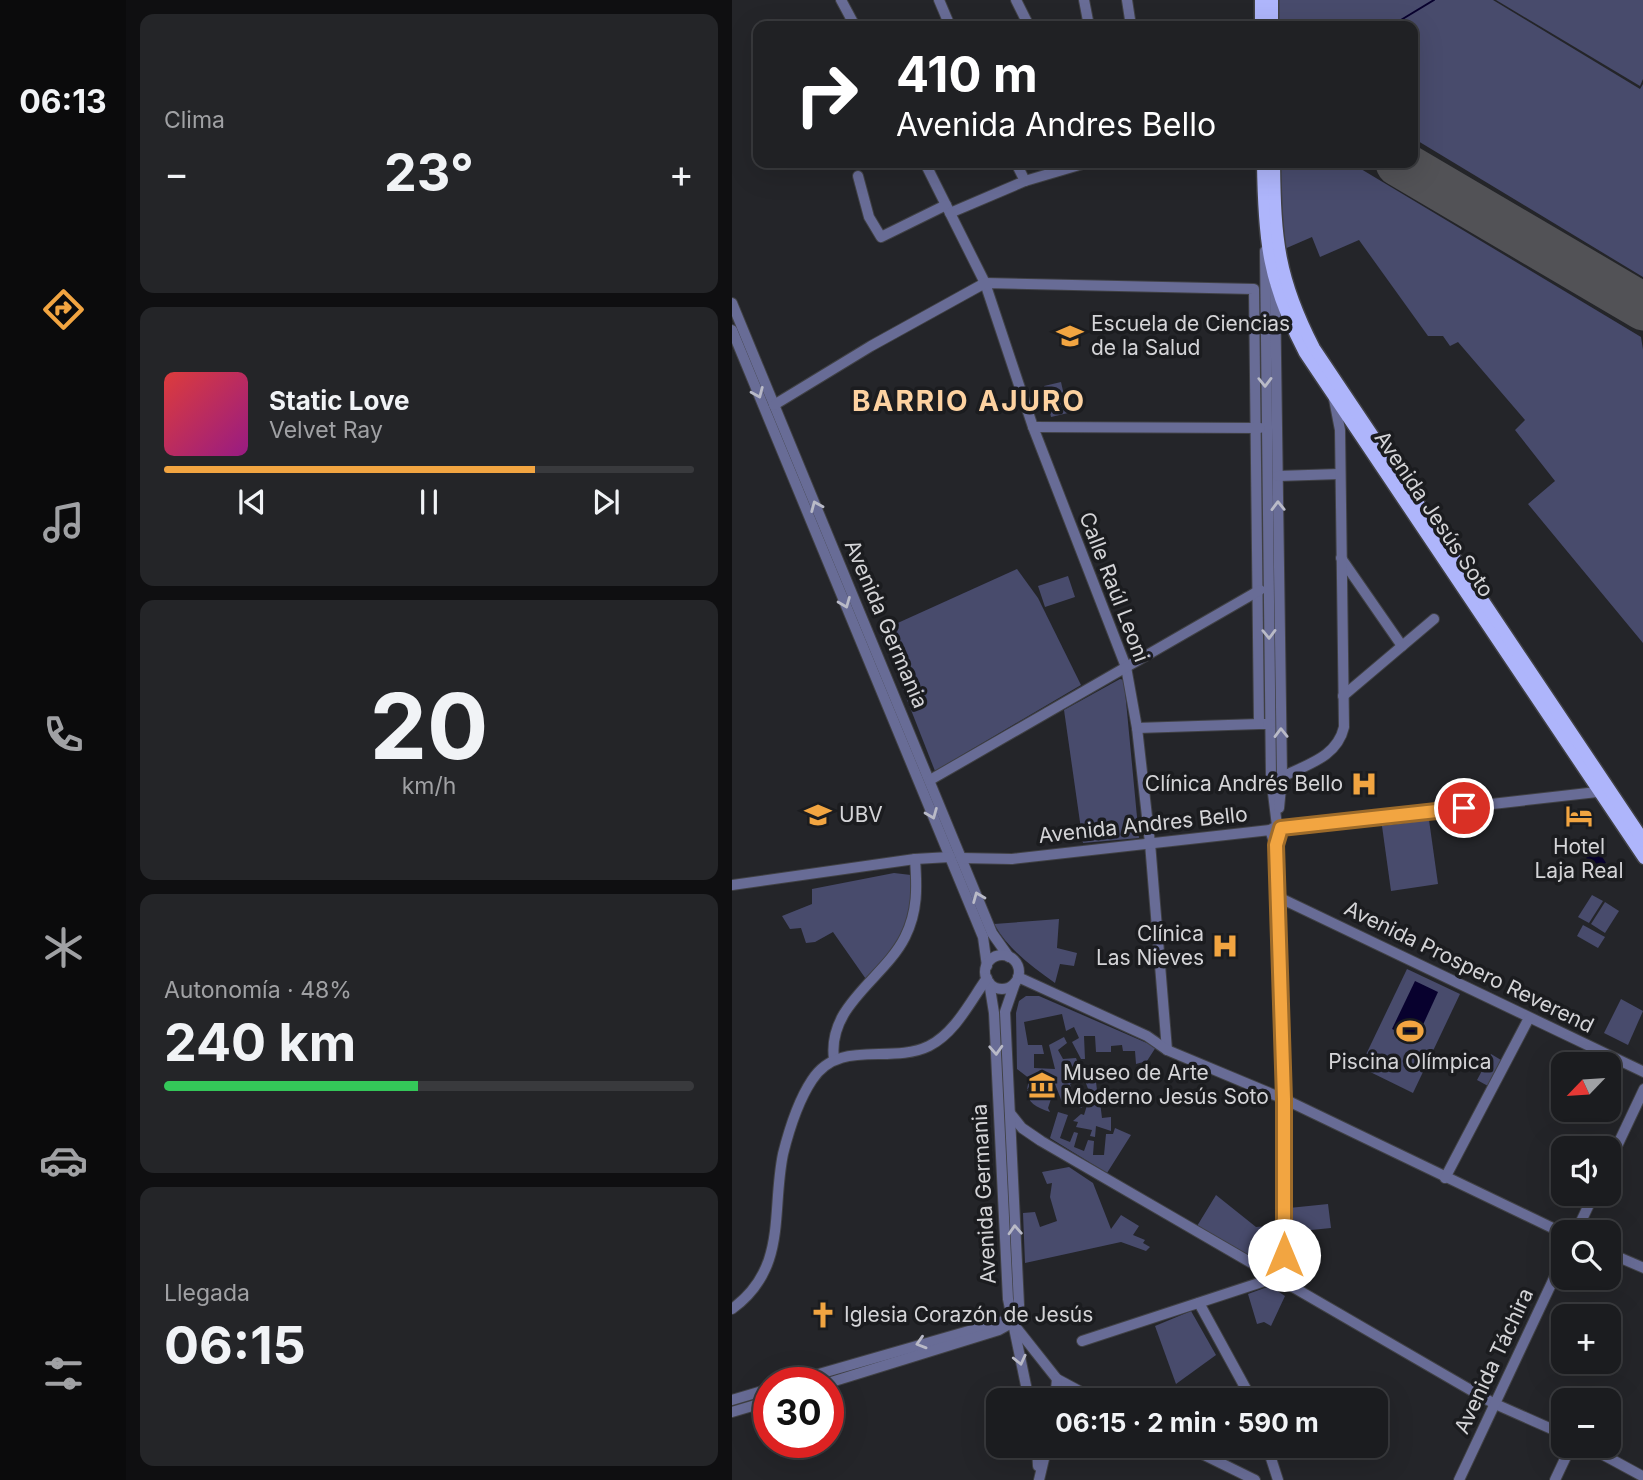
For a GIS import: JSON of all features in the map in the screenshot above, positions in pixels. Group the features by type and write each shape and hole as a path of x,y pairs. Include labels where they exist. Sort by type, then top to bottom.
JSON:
{"main road":[{"path":"1261,0 1261,21"},
{"path":"1272,0 1272,21"},
{"name":"Avenida Jesús Soto","path":"1263,168 1266,240 1275,282 1301,346 1334,399 1604,792 1644,841"},
{"name":"Avenida Jesús Soto","path":"1274,168 1278,255 1297,313 1325,366 1604,792 1644,858"}],"street":[{"path":"841,0 852,21"},
{"path":"939,0 948,21"},
{"path":"1016,0 1026,21"},
{"path":"1084,0 1088,21"},
{"path":"1127,0 1130,21"},
{"name":"Calle Raúl Leoni","path":"928,168 985,283 1033,427 1126,667 1137,728 1150,843 1167,1050"},
{"path":"1018,168 1025,181"},
{"path":"858,176 869,217 881,237 948,209 1069,168"},
{"path":"1266,240 1271,777 1276,828 1284,1099 1279,1279"},
{"path":"1276,828 1282,777 1275,282 1278,255"},
{"path":"774,405 849,359 985,283 1254,289 1259,724"},
{"name":"Avenida Germania","path":"732,303 930,780 985,944 987,966"},
{"name":"Avenida Germania","path":"732,330 956,858 996,940 1009,957"},
{"path":"1282,777 1333,751 1340,741 1344,727 1340,430 1334,399"},
{"path":"1033,427 1254,426 1266,429"},
{"path":"1278,476 1339,474"},
{"path":"1341,558 1402,646"},
{"path":"930,780 1268,587"},
{"path":"1343,696 1434,619"},
{"path":"1137,728 1270,724"},
{"name":"Avenida Andres Bello","path":"732,885 915,859 1012,859 1604,792"},
{"path":"834,1059 833,1051 843,1013 904,939 917,905 915,859"},
{"name":"Avenida Prospero Reverend","path":"1278,897 1644,1072"},
{"path":"732,1309 748,1297 766,1272 776,1230 783,1154 796,1113 815,1076 834,1059 851,1054 906,1054 929,1046 954,1026 988,980 987,966 996,957 1009,957 1017,967 1016,980 1004,989 988,980"},
{"name":"Avenida Germania","path":"988,980 994,1013 1011,1321 1026,1388"},
{"path":"1016,980 1147,1036 1167,1050 1284,1099 1551,1227"},
{"name":"Avenida Germania","path":"1011,1321 1019,1298 1005,1012 1016,980"},
{"path":"1445,1178 1529,1018"},
{"path":"1621,1138 1644,1089"},
{"path":"1010,1113 1022,1128 1041,1141 1495,1404 1551,1429"},
{"path":"1011,1144 1023,1137 1041,1141"},
{"path":"1621,1258 1644,1268"},
{"path":"1082,1341 1279,1279"},
{"name":"Avenida Táchira","path":"1459,1480 1551,1285"},
{"path":"1199,1303 1245,1388"},
{"path":"1011,1321 1058,1379 1073,1388"},
{"path":"841,1367 970,1328 1011,1321"},
{"path":"844,1378 999,1331 1011,1321"},
{"path":"1057,1388 1058,1379"},
{"path":"732,1400 753,1394"},
{"path":"732,1412 753,1406"},
{"path":"1038,1458 1039,1480"},
{"path":"1039,1480 1044,1458"},
{"path":"1210,1458 1255,1480"},
{"path":"1271,1458 1278,1480"},
{"path":"1555,1480 1565,1458"},
{"path":"1609,1458 1644,1477"}],"shaded area":[{"path":"1279,0 1493,0 1640,89 1643,84 1643,277 1418,141 1418,21 1279,21"},
{"path":"1496,0 1643,0 1643,79 1640,86"},
{"path":"1280,168 1359,168 1641,337 1644,356 1643,643 1528,504 1555,481 1515,430 1525,420 1458,342 1450,346 1443,336 1428,336 1359,240 1320,257 1312,237 1282,250"},
{"path":"1061,382 1068,413 1051,417 1044,386"},
{"path":"1017,569 1038,598 1081,685 935,771 880,631"},
{"path":"1068,576 1075,597 1045,607 1038,586"},
{"path":"1120,679 1124,680 1139,838 1083,843 1064,710"},
{"path":"1429,820 1438,884 1391,891 1382,826"},
{"path":"1595,845 1606,863 1587,870 1586,850"},
{"path":"894,873 911,875 916,909 904,939 868,982 833,932 815,942 806,943 801,928 790,929 782,916 812,904 812,889"},
{"path":"1592,895 1603,901 1589,923 1578,917"},
{"path":"1605,902 1619,911 1605,933 1591,924"},
{"path":"1059,919 1057,948 1077,953 1074,966 1060,964 1055,983 1014,950 994,924"},
{"path":"1583,925 1605,937 1598,948 1577,936"},
{"name":"Piscina Olímpica","path":"1407,969 1460,994 1413,1093 1360,1067"},
{"path":"1415,981 1438,992 1416,1040 1392,1029"},
{"path":"1026,996 1039,996 1156,1047 1147,1061 1136,1064 1135,1051 1123,1051 1122,1045 1111,1046 1111,1052 1096,1052 1095,1036 1084,1036 1085,1059 1081,1059 1072,1042 1079,1038 1074,1027 1066,1031 1062,1014 1024,1022 1028,1045 1042,1045 1044,1054 1034,1054 1034,1068 1055,1069 1049,1045 1064,1037 1067,1043 1058,1050 1063,1059 1076,1058 1079,1066 1094,1066 1097,1090 1090,1094 1084,1078 1070,1084 1075,1100 1085,1096 1082,1108 1062,1102 1053,1079 1040,1070 1027,1090 1030,1079 1017,1069 1016,1013 1019,1001"},
{"path":"1621,999 1643,1011 1628,1045 1604,1033"},
{"path":"1491,1054 1501,1060 1488,1086 1477,1080"},
{"path":"1048,1086 1055,1100 1051,1099 1048,1108 1050,1112 1033,1104 1027,1090 1039,1099"},
{"path":"1099,1094 1102,1118 1111,1117 1111,1131 1096,1126 1095,1137 1090,1136 1092,1130 1076,1127 1078,1122 1073,1121 1081,1114 1084,1115 1089,1099"},
{"path":"1058,1112 1068,1115 1060,1138 1070,1142 1074,1132 1078,1133 1074,1147 1084,1151 1088,1140 1094,1141 1093,1155 1104,1155 1106,1134 1113,1134 1115,1128 1131,1135 1107,1173 1050,1138"},
{"path":"1069,1167 1093,1183 1111,1229 1121,1215 1139,1226 1133,1235 1145,1240 1143,1243 1150,1247 1146,1251 1121,1242 1025,1263 1023,1213 1035,1212 1040,1227 1057,1221 1050,1197 1052,1183 1047,1184 1042,1172"},
{"path":"1216,1195 1256,1227 1277,1225 1279,1271 1272,1275 1194,1231"},
{"path":"1328,1204 1331,1228 1291,1232 1289,1208"},
{"path":"1270,1286 1285,1296 1271,1326 1264,1322 1257,1324 1248,1294"},
{"path":"1191,1311 1216,1355 1176,1384 1155,1326"}],"waterway":[{"path":"1399,21 1434,0"}],"taxiway":[{"path":"1631,301 1644,309"}],"runway":[{"path":"1408,168 1644,307"}],"place":[{"name":"Escuela de Ciencias de la Salud","path":"1070,336"},
{"name":"Clínica Andrés Bello","path":"1364,784"},
{"name":"UBV","path":"818,815"},
{"name":"Hotel Laja Real","path":"1579,816"},
{"name":"Clínica Las Nieves","path":"1225,946"},
{"name":"Piscina Olímpica","path":"1410,1031"},
{"name":"Museo de Arte Moderno Jesús Soto","path":"1042,1085"},
{"name":"Iglesia Corazón de Jesús","path":"823,1315"}],"district":[{"name":"BARRIO AJURO","path":"968,401"}],"route":[{"path":"1284,1255 1284,1099 1276,845 1281,828 1464,808"}]}
